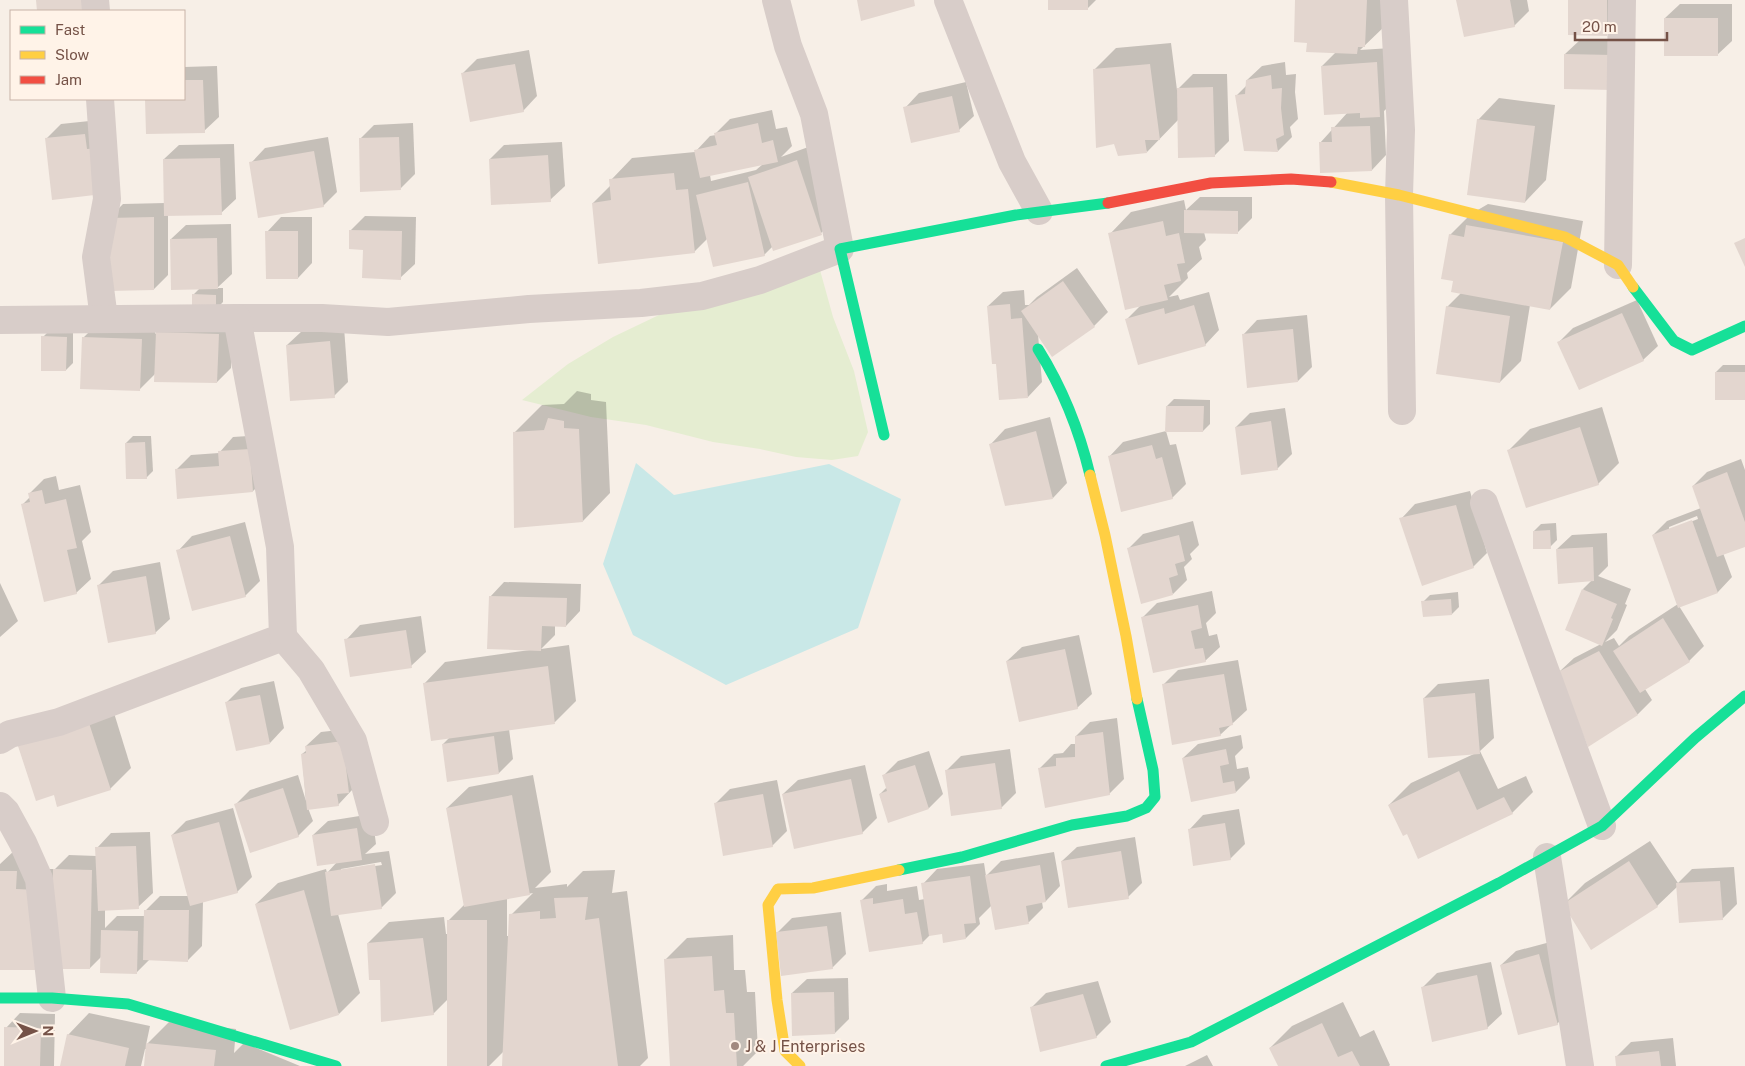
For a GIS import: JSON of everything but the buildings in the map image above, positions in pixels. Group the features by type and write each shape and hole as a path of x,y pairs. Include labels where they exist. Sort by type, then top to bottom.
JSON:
{"street":[{"path":"776,0 788,46 814,114 840,249 884,435"},
{"path":"948,0 1012,162 1039,212"},
{"path":"1394,0 1401,130 1399,195 1402,411"},
{"path":"1618,265 1622,0"},
{"path":"100,100 107,199 96,257 104,319"},
{"path":"0,320 322,318 388,322 529,309 641,303 702,296 760,280 840,249 1039,212 1114,202 1211,183 1282,180 1340,183 1399,195 1565,237 1618,265 1638,295 1674,341 1692,350 1745,326"},
{"path":"237,318 280,547 283,637 311,670 353,741 375,822"},
{"path":"800,1066 784,1051 777,1000 768,905 778,889 813,888 962,857 1072,825 1127,816 1146,808 1155,797 1153,770 1133,681 1126,636 1105,534 1083,446 1066,400 1038,349"},
{"path":"1484,502 1602,826"},
{"path":"0,740 10,734 59,722 283,637"},
{"path":"1106,1066 1191,1042 1499,883 1602,826 1695,738 1745,696"},
{"path":"0,806 6,812 23,843 39,879 52,998"},
{"path":"1547,857 1580,1066"},
{"path":"0,998 52,998 128,1004 336,1066"}],"green space":[{"path":"820,270 833,317 854,371 868,432 858,456 832,460 796,457 713,442 646,425 591,417 522,400 568,364 613,337 659,315 701,300"}],"water":[{"path":"636,463 674,495 829,464 901,499 858,628 726,685 633,635 603,564"}],"traffic: fast":[{"path":"884,435 840,249 1016,215 1108,203"},
{"path":"1633,287 1674,341 1692,350 1745,326"},
{"path":"1038,349 1055,379 1069,410 1081,442 1090,475"},
{"path":"1106,1066 1191,1042 1499,883 1602,826 1695,738 1745,696"},
{"path":"899,870 962,857 1072,825 1127,816 1146,808 1155,797 1153,770 1137,699"},
{"path":"0,998 52,998 128,1004 336,1066"}],"traffic: slow":[{"path":"1331,182 1399,195 1565,237 1618,265 1633,287"},
{"path":"1090,475 1105,535 1137,699"},
{"path":"800,1066 785,1051 777,1000 768,905 778,889 813,888 899,870"}],"traffic: jam":[{"path":"1108,203 1211,183 1291,179 1331,182"}],"place":[{"name":"J & J Enterprises","path":"735,1046"}]}
